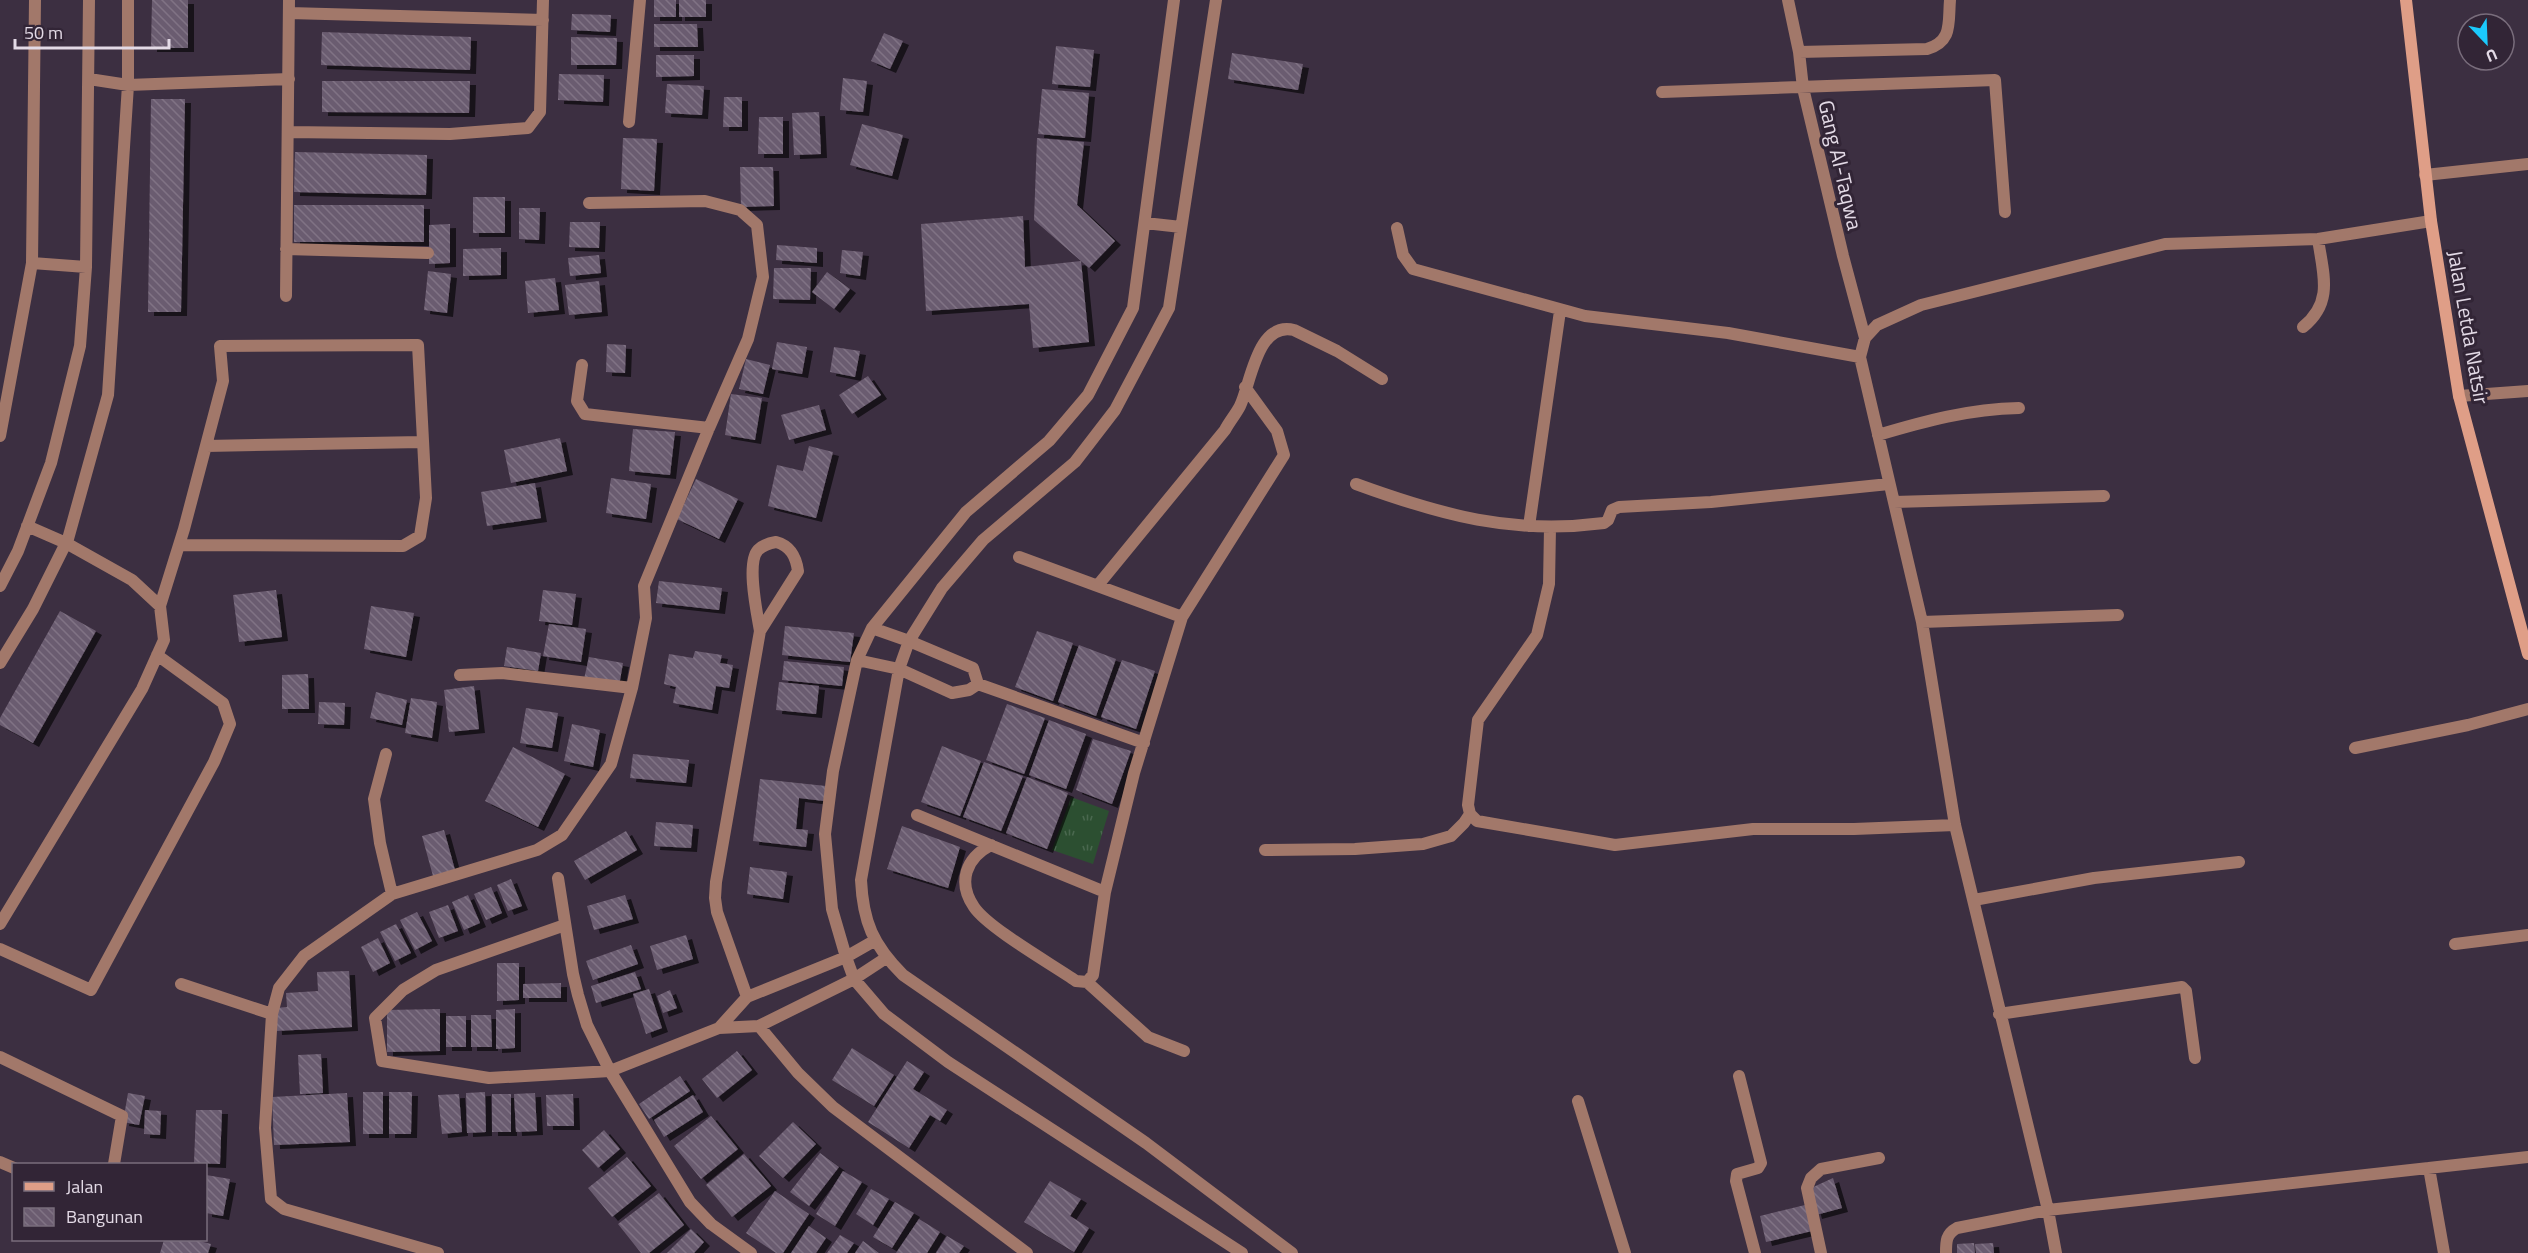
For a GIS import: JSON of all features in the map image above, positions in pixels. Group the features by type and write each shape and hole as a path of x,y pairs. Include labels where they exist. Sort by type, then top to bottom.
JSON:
{"main road":[{"name":"Jalan Letda Natsir","path":"2406,0 2431,221 2459,396 2528,654"}],"street":[{"path":"0,436 32,263 35,0"},
{"path":"0,586 18,551 51,463 80,346 86,267 89,0"},
{"path":"0,663 33,609 66,543 108,395 128,85 128,0"},
{"path":"288,132 450,134 528,128 540,112 543,0"},
{"path":"629,122 640,0"},
{"path":"1174,0 1132,308 1088,395 1049,441 966,512 872,628 857,660 833,771 825,834 832,909 846,957 854,979 884,1014 948,1062 1242,1253"},
{"path":"1216,0 1169,308 1115,410 1075,462 983,540 942,588 909,641 899,669 861,880 862,906 874,941 886,958 923,991 1146,1143 1292,1253"},
{"name":"Gang Al-Taqwa","path":"1788,0 1799,52 1803,88 1865,338"},
{"path":"1799,52 1927,49 1938,46 1948,31 1950,0"},
{"path":"286,296 289,6 543,20"},
{"path":"89,79 128,85 288,79"},
{"path":"1662,92 1995,80 2005,212"},
{"path":"2426,174 2528,164"},
{"path":"438,1253 284,1209 272,1199 265,1128 272,1014 279,988 304,956 392,894 537,850 562,836 610,764 632,688 646,618 644,586 708,428 748,339 763,277 757,225 740,210 705,201 590,203"},
{"path":"2056,1253 2048,1210 1955,825 1922,622 1860,357 1865,338 1877,325 1921,305 2165,244 2318,239 2431,221"},
{"path":"1145,223 1181,227"},
{"path":"1397,228 1403,255 1413,269 1560,311 1728,333 1860,357"},
{"path":"2302,327 2316,316 2321,304 2324,287 2318,239"},
{"path":"286,249 428,253"},
{"path":"32,263 86,267"},
{"path":"1529,526 1560,311"},
{"path":"1098,585 1224,430 1240,405 1245,387 1264,343 1274,333 1290,329 1337,351 1382,379"},
{"path":"0,924 142,689 164,640 160,606 224,381 220,346 418,345 426,498 420,536 403,546 179,545"},
{"path":"582,366 577,401 585,414 708,428"},
{"path":"1087,982 1093,975 1105,892 1144,743 1182,617 1284,455 1277,431 1245,387"},
{"path":"2459,396 2528,391"},
{"path":"1878,435 1955,414 1987,409 2019,408"},
{"path":"206,446 422,442"},
{"path":"1356,484 1416,506 1489,524 1550,528 1604,523 1608,520 1612,510 1619,507 1711,502 1889,484"},
{"path":"1894,502 2104,496"},
{"path":"27,526 66,543 132,580 160,606"},
{"path":"1550,528 1549,584 1538,635 1478,720 1468,805 1470,814 1477,821 1615,845 1753,829 1854,829 1955,825"},
{"path":"747,997 715,898 760,631 752,577 755,556 758,550 776,542 791,551 796,558 798,571 760,631"},
{"path":"1019,557 1182,617"},
{"path":"1922,622 2118,615"},
{"path":"872,628 973,668 978,684"},
{"path":"0,949 91,990 214,762 230,724 223,703 157,655"},
{"path":"857,660 899,669 952,693 969,690 978,684"},
{"path":"460,675 502,673 632,688"},
{"path":"978,684 1144,743"},
{"path":"2355,748 2468,725 2528,709"},
{"path":"386,754 374,799 380,843 392,894"},
{"path":"1265,850 1423,844 1451,836 1458,831 1470,814"},
{"path":"917,815 1105,892"},
{"path":"991,845 976,853 967,868 966,891 974,908 998,928 1076,981 1087,982 1148,1037 1184,1051"},
{"path":"1974,900 2094,878 2239,862"},
{"path":"558,878 573,974 584,1015 610,1071 690,1202 724,1236 751,1253"},
{"path":"565,925 436,970 403,990 375,1018 382,1061 489,1077 610,1071 719,1028 759,1026 854,979 886,958"},
{"path":"2455,944 2528,935"},
{"path":"719,1028 747,997 846,957 874,941"},
{"path":"181,984 272,1014"},
{"path":"1999,1014 2182,987 2186,991 2195,1058"},
{"path":"759,1026 798,1073 833,1107 1027,1253"},
{"path":"0,1057 122,1116 114,1163"},
{"path":"1739,1076 1761,1162 1758,1168 1737,1174 1736,1180 1755,1253"},
{"path":"1578,1101 1625,1253"},
{"path":"1946,1253 1949,1232 1957,1227 2048,1210 2528,1157"},
{"path":"1821,1253 1807,1188 1811,1178 1821,1169 1879,1158"},
{"path":"2429,1168 2444,1253"}],"green space":[{"path":"1071,797 1109,811 1093,864 1052,850"}],"building":[{"path":"152,0 188,0 188,48 151,48"},
{"path":"654,0 676,0 676,17 654,17"},
{"path":"679,0 706,0 706,17 679,17"},
{"path":"572,14 611,15 610,32 571,30"},
{"path":"654,24 697,24 698,47 654,47"},
{"path":"322,32 471,37 470,70 321,65"},
{"path":"884,33 903,41 890,69 871,61"},
{"path":"571,37 617,38 616,65 571,65"},
{"path":"1056,46 1094,50 1090,87 1052,84"},
{"path":"1232,53 1303,64 1298,90 1228,79"},
{"path":"656,55 694,55 694,76 656,77"},
{"path":"559,74 604,75 603,102 558,100"},
{"path":"843,78 867,81 863,112 840,110"},
{"path":"322,81 470,81 469,113 322,112"},
{"path":"667,84 704,86 702,115 665,113"},
{"path":"1042,89 1089,93 1085,138 1038,134"},
{"path":"724,97 742,97 742,127 723,127"},
{"path":"151,99 185,99 181,312 148,312"},
{"path":"819,112 821,154 794,155 792,113"},
{"path":"759,117 783,117 783,154 758,154"},
{"path":"862,124 903,135 892,176 850,165"},
{"path":"623,138 657,139 654,191 621,189"},
{"path":"1037,138 1084,142 1077,205 1115,241 1089,268 1034,220"},
{"path":"295,152 427,155 426,195 294,192"},
{"path":"740,167 773,167 774,206 741,207"},
{"path":"473,197 505,197 505,233 473,233"},
{"path":"294,205 424,205 424,242 294,242"},
{"path":"519,208 540,208 539,240 519,239"},
{"path":"1023,216 1025,267 1081,261 1089,342 1033,348 1029,304 926,311 921,224"},
{"path":"570,222 600,222 599,248 569,247"},
{"path":"450,224 450,263 429,264 429,225"},
{"path":"777,245 817,248 817,263 776,260"},
{"path":"501,248 501,275 463,276 463,249"},
{"path":"842,250 863,252 860,276 840,273"},
{"path":"599,255 601,273 570,276 568,258"},
{"path":"774,268 811,268 810,300 773,299"},
{"path":"428,271 451,274 447,313 424,310"},
{"path":"827,272 850,289 834,309 812,292"},
{"path":"555,278 559,310 528,313 525,281"},
{"path":"599,281 602,312 569,315 565,285"},
{"path":"777,342 807,347 802,374 772,369"},
{"path":"607,344 626,345 625,373 606,372"},
{"path":"834,347 860,351 855,377 830,372"},
{"path":"746,359 770,365 763,394 739,389"},
{"path":"868,376 881,395 852,414 839,395"},
{"path":"731,394 762,398 755,440 725,435"},
{"path":"819,405 826,430 789,440 781,415"},
{"path":"633,429 675,432 670,475 629,471"},
{"path":"560,438 567,471 511,483 504,450"},
{"path":"809,446 833,452 816,518 768,506 777,465 803,471"},
{"path":"611,478 651,484 646,519 606,513"},
{"path":"696,479 738,499 719,539 677,519"},
{"path":"535,483 541,518 487,526 481,492"},
{"path":"659,581 722,588 719,610 656,603"},
{"path":"276,590 282,637 239,642 233,595"},
{"path":"543,590 576,594 572,625 539,621"},
{"path":"371,606 414,613 406,657 364,649"},
{"path":"60,611 96,631 33,743 0,725 0,718"},
{"path":"549,624 586,629 581,662 543,656"},
{"path":"785,626 854,633 850,662 782,655"},
{"path":"1037,631 1073,643 1053,701 1015,687"},
{"path":"1079,645 1116,659 1096,716 1058,702"},
{"path":"507,647 541,653 538,671 504,666"},
{"path":"695,651 722,655 720,663 733,665 729,688 716,686 712,710 673,703 676,687 664,684 669,654 693,658"},
{"path":"589,657 623,663 619,686 584,679"},
{"path":"1122,660 1155,671 1136,729 1101,717"},
{"path":"784,661 844,667 842,686 782,680"},
{"path":"308,674 309,709 282,709 282,675"},
{"path":"779,682 819,686 816,714 776,710"},
{"path":"474,686 479,729 449,732 444,690"},
{"path":"376,692 407,700 402,725 370,718"},
{"path":"411,698 437,702 432,738 405,733"},
{"path":"319,702 345,703 344,725 318,724"},
{"path":"1007,704 1045,718 1024,774 986,760"},
{"path":"526,708 558,713 552,748 520,743"},
{"path":"1049,720 1086,734 1066,789 1029,775"},
{"path":"572,724 600,730 593,767 564,761"},
{"path":"1093,739 1131,751 1112,804 1076,790"},
{"path":"942,746 981,761 960,816 921,802"},
{"path":"513,747 565,774 538,827 485,801"},
{"path":"633,754 689,760 686,783 630,778"},
{"path":"984,762 1023,776 1001,831 963,817"},
{"path":"1027,777 1068,793 1047,849 1006,833"},
{"path":"760,779 826,786 824,801 799,798 796,829 808,830 806,847 753,841"},
{"path":"656,822 693,825 691,848 654,846"},
{"path":"902,826 960,847 948,888 887,869"},
{"path":"444,830 455,870 433,876 422,836"},
{"path":"626,831 637,850 585,880 574,861"},
{"path":"750,867 787,872 783,899 747,894"},
{"path":"511,879 522,906 508,911 497,885"},
{"path":"491,887 502,913 486,920 474,894"},
{"path":"468,895 480,923 464,930 452,902"},
{"path":"625,895 633,919 594,930 587,906"},
{"path":"448,905 458,931 439,938 429,912"},
{"path":"417,912 432,941 415,950 400,920"},
{"path":"396,924 411,953 395,961 380,932"},
{"path":"686,935 693,959 657,970 650,946"},
{"path":"378,938 390,963 373,972 361,947"},
{"path":"631,945 638,964 593,980 586,961"},
{"path":"497,963 519,963 519,1000 497,1001"},
{"path":"349,971 352,1027 276,1031 275,1008 287,1007 286,993 318,991 317,972"},
{"path":"635,972 641,989 596,1003 591,986"},
{"path":"561,983 561,998 523,998 523,984"},
{"path":"649,989 662,1028 646,1034 633,994"},
{"path":"670,990 677,1008 663,1013 657,996"},
{"path":"440,1009 440,1051 387,1052 387,1010"},
{"path":"515,1009 515,1048 496,1049 496,1010"},
{"path":"471,1015 491,1015 492,1047 471,1047"},
{"path":"446,1016 466,1016 466,1047 446,1047"},
{"path":"852,1048 894,1075 874,1106 832,1080"},
{"path":"737,1051 752,1070 717,1098 702,1079"},
{"path":"321,1054 323,1093 300,1094 298,1055"},
{"path":"907,1061 924,1072 913,1089 947,1110 940,1121 930,1115 909,1148 868,1122"},
{"path":"680,1076 690,1091 649,1119 639,1104"},
{"path":"363,1092 383,1092 383,1134 363,1134"},
{"path":"389,1092 412,1092 411,1134 389,1134"},
{"path":"485,1092 486,1132 467,1133 466,1093"},
{"path":"128,1093 145,1096 139,1125 123,1122"},
{"path":"347,1093 350,1142 274,1145 272,1097"},
{"path":"535,1093 537,1131 516,1132 514,1094"},
{"path":"459,1094 462,1132 442,1134 438,1095"},
{"path":"492,1094 511,1094 511,1132 492,1132"},
{"path":"573,1094 574,1126 547,1126 546,1095"},
{"path":"693,1095 703,1112 664,1137 654,1120"},
{"path":"145,1110 161,1111 160,1135 144,1134"},
{"path":"196,1110 222,1110 220,1164 194,1163"},
{"path":"711,1116 738,1149 701,1179 674,1146"},
{"path":"793,1122 816,1144 783,1178 759,1156"},
{"path":"604,1130 620,1149 598,1168 582,1150"},
{"path":"820,1153 839,1167 809,1206 790,1192"},
{"path":"744,1154 771,1186 732,1217 706,1185"},
{"path":"627,1157 651,1186 612,1217 588,1188"},
{"path":"843,1171 862,1182 835,1226 816,1214"},
{"path":"207,1175 230,1179 223,1216 207,1213"},
{"path":"1833,1178 1842,1208 1816,1215 1809,1189"},
{"path":"1050,1181 1081,1199 1070,1216 1089,1228 1074,1252 1024,1222"},
{"path":"871,1189 889,1199 873,1225 856,1214"},
{"path":"775,1191 809,1214 783,1253 776,1253 746,1233"},
{"path":"659,1193 684,1225 649,1253 641,1253 618,1224"},
{"path":"895,1202 914,1213 892,1248 873,1237"},
{"path":"1805,1205 1812,1231 1766,1242 1760,1216"},
{"path":"919,1219 940,1232 927,1253 896,1253"},
{"path":"809,1226 826,1238 816,1253 791,1253"},
{"path":"691,1229 704,1242 694,1253 667,1253"},
{"path":"840,1235 854,1243 847,1253 827,1253"},
{"path":"947,1236 964,1246 959,1253 936,1253"},
{"path":"164,1241 199,1241 211,1244 208,1253 160,1253"},
{"path":"863,1241 879,1253 855,1253"},
{"path":"1974,1243 1975,1253 1957,1253 1957,1244"},
{"path":"1993,1243 1994,1253 1976,1253 1975,1244"}]}
